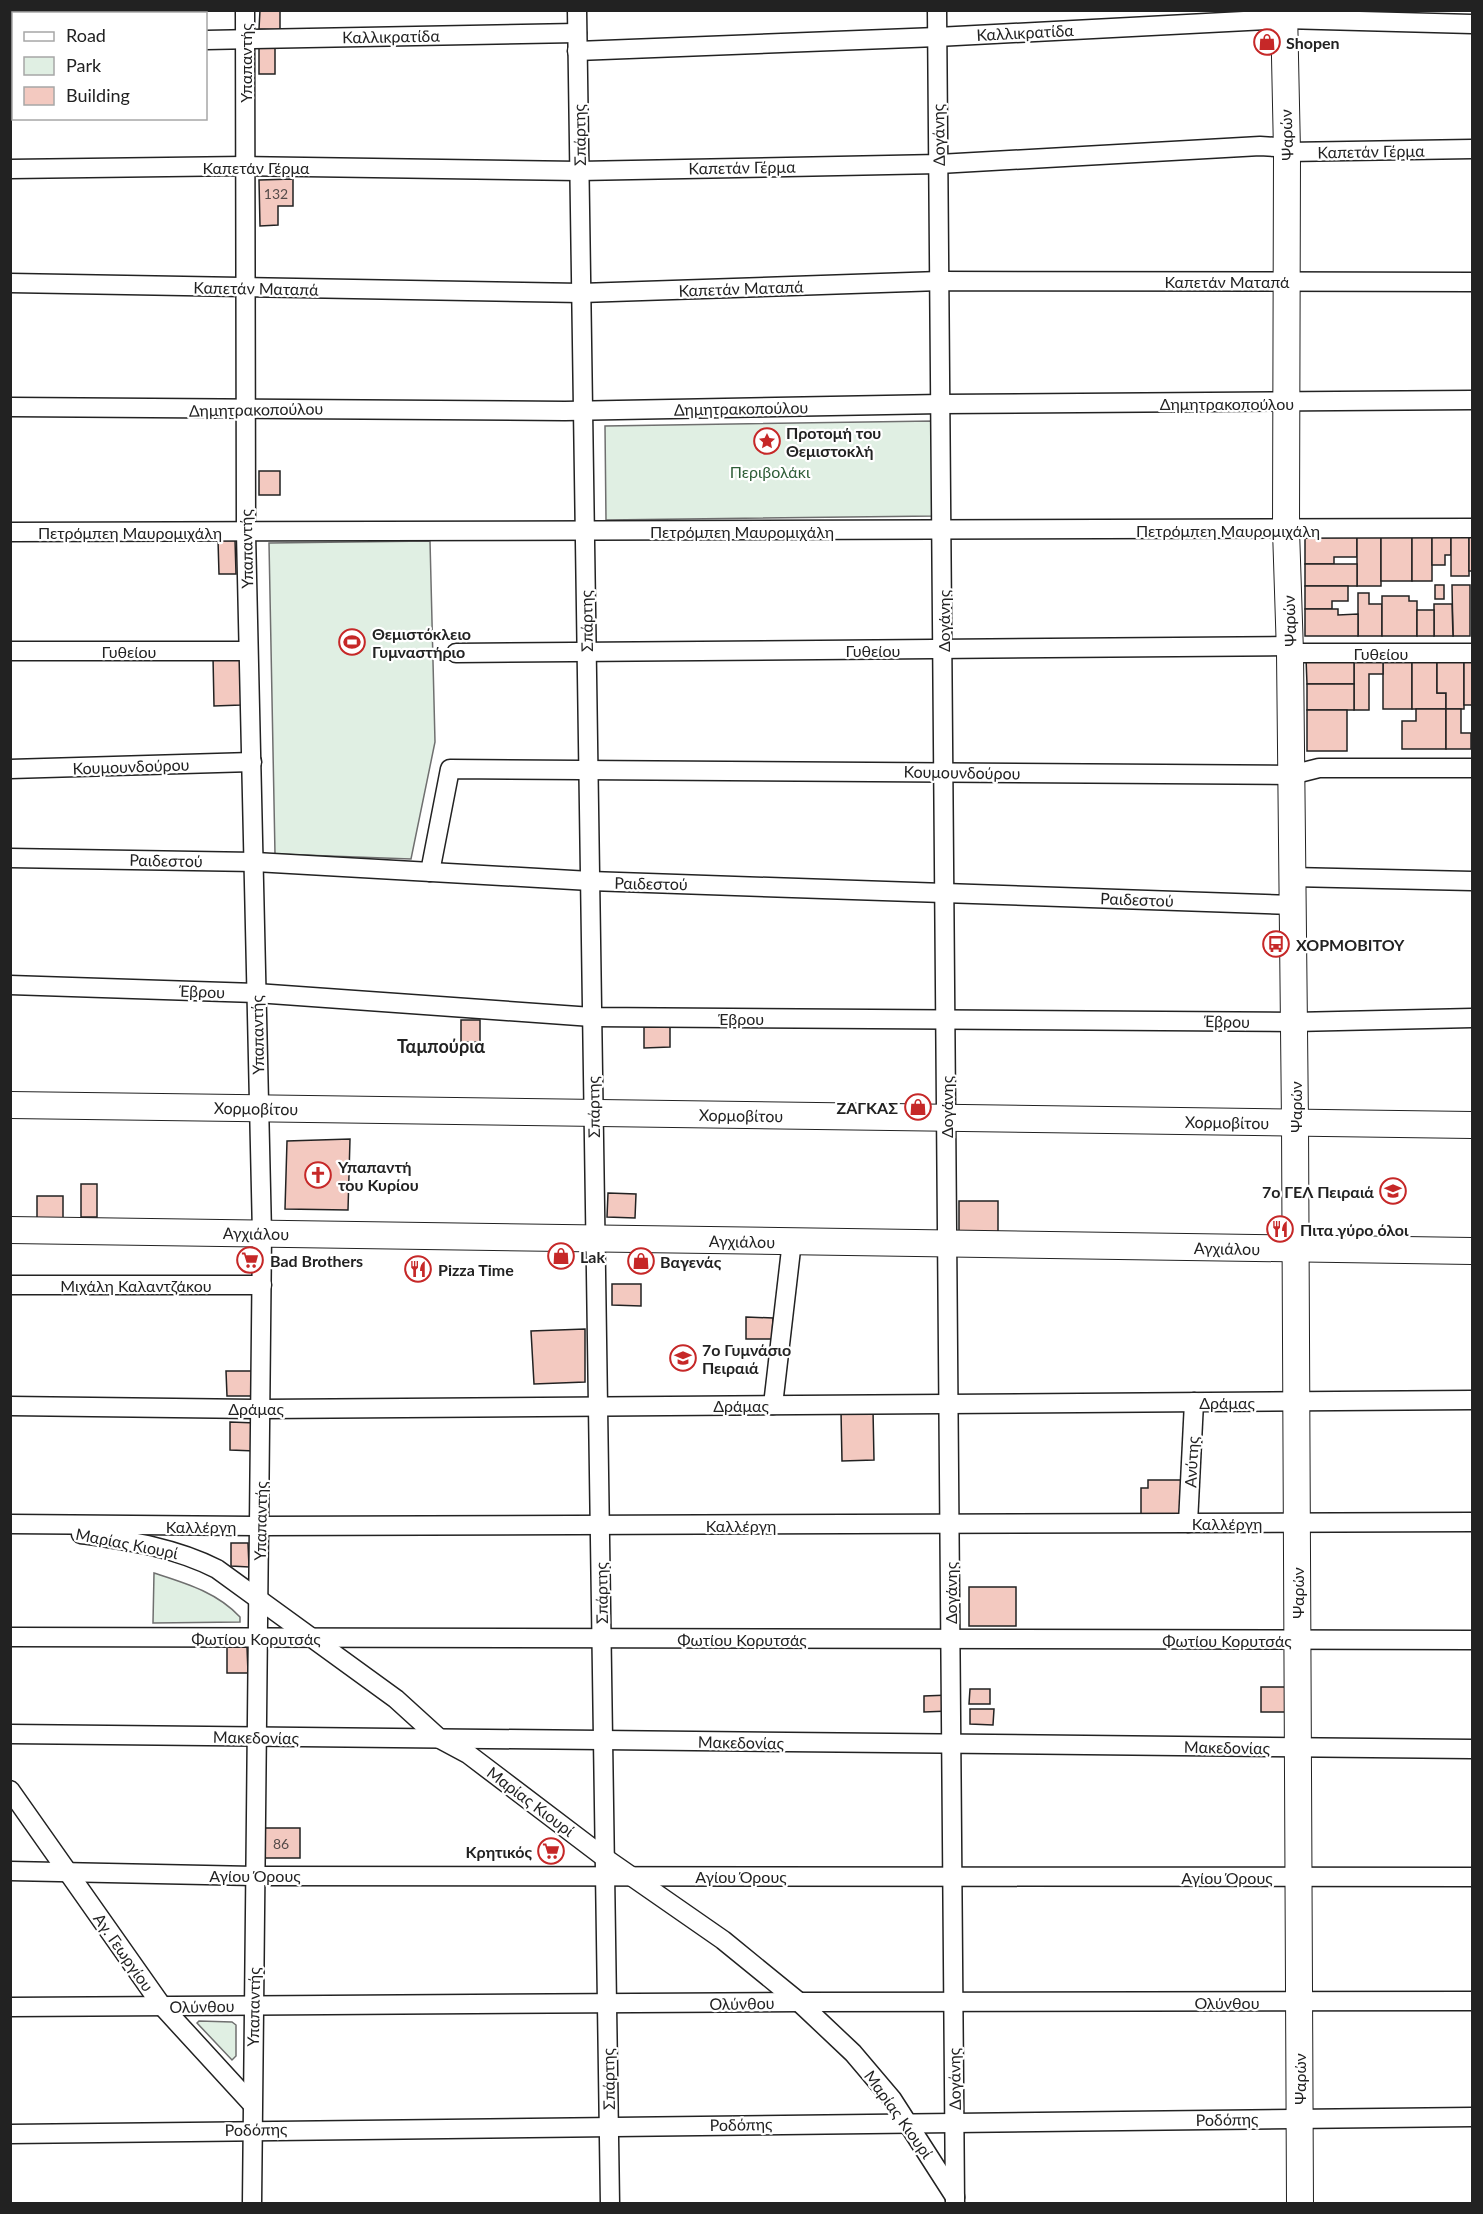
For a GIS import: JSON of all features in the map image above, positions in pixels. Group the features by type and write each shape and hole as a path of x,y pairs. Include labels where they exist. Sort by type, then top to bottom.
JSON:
{"main road":[{"name":"Ψαρών","path":"1284,15 1288,402 1286,530 1290,649 1296,1249 1300,2204"},
{"name":"Χορμοβίτου","path":"10,1105 1473,1125"},
{"name":"Αγχιάλου","path":"10,1230 1473,1251"}],"street":[{"name":"Υπαπαντής","path":"245,10 246,533 262,1234 262,1408 251,2103 252,2204"},
{"name":"Σπάρτης","path":"577,10 610,2204"},
{"name":"Δογάνης","path":"937,10 956,2201"},
{"name":"Καλλικρατίδα","path":"207,40 577,42 937,37 1284,15 1473,24"},
{"name":"Καπετάν Γέρμα","path":"10,169 246,166 579,171 939,164 1260,146 1276,147 1287,152 1473,149"},
{"name":"Καπετάν Ματαπά","path":"10,284 581,293 940,281 1473,282"},
{"name":"Δημητρακοπούλου","path":"10,407 222,411 246,408 583,410 941,404 1473,400"},
{"name":"Πετρόμπεη Μαυρομιχάλη","path":"10,532 1473,528"},
{"name":"Γυθείου","path":"456,653 1290,649 1473,652"},
{"name":"Γυθείου","path":"10,651 248,651"},
{"name":"Κουμουνδούρου","path":"10,769 252,762"},
{"name":"Κουμουνδούρου","path":"430,872 450,769 1291,775 1319,768 1473,768"},
{"name":"Ραιδεστού","path":"10,858 255,862 590,881 945,891 1293,905"},
{"path":"1292,877 1473,881"},
{"name":"Έβρου","path":"10,985 256,993 592,1017 1294,1022 1473,1018"},
{"path":"773,1405 792,1241"},
{"name":"Μιχάλη Καλαντζάκου","path":"10,1285 262,1286"},
{"name":"Δράμας","path":"10,1406 262,1408 1473,1400"},
{"name":"Ανύτης","path":"1188,1523 1194,1402"},
{"name":"Καλλέργη","path":"15,1524 600,1526 1473,1522"},
{"name":"Μαρίας Κιουρί","path":"15,1524 166,1548 217,1569 259,1598 396,1699 440,1738 468,1754 605,1867 633,1876 723,1940 799,2002 853,2053 907,2122 956,2201"},
{"name":"Φωτίου Κορυτσάς","path":"10,1637 1473,1640"},
{"name":"Μακεδονίας","path":"10,1734 1473,1749"},
{"name":"Αγ. Γεωργίου","path":"10,1790 162,2006 251,2103"},
{"name":"Αγίου Όρους","path":"10,1871 254,1876 605,1867"},
{"name":"Αγίου Όρους","path":"633,1876 1473,1877"},
{"name":"Ολύνθου","path":"10,2007 1473,2001"},
{"name":"Ροδόπης","path":"10,2134 251,2129 1473,2117"}],"green space":[{"name":"Περιβολάκι","path":"933,421 934,516 606,520 605,426"},
{"name":"Θεμιστόκλειο Γυμναστήριο","path":"430,541 435,742 411,859 275,854 269,543"},
{"path":"154,1573 211,1595 231,1608 240,1617 240,1622 153,1623"},
{"path":"199,2021 232,2022 236,2025 236,2056 232,2060 197,2023"}],"building":[{"path":"260,10 280,10 280,30 259,29"},
{"path":"259,46 275,46 275,74 259,74"},
{"path":"293,179 293,206 278,206 278,225 260,226 259,180"},
{"path":"259,471 280,471 280,495 259,495"},
{"path":"1305,535 1357,535 1357,557 1334,557 1334,564 1305,564"},
{"path":"1357,535 1381,535 1381,586 1357,586"},
{"path":"1381,535 1412,535 1412,581 1381,581"},
{"path":"1412,535 1432,535 1432,581 1412,581"},
{"path":"1432,535 1451,535 1451,555 1445,555 1445,565 1432,565"},
{"path":"1451,535 1469,535 1469,576 1451,576"},
{"path":"1469,535 1472,535 1472,571 1469,571"},
{"path":"218,540 235,540 236,574 219,574"},
{"path":"1305,564 1357,564 1357,586 1305,586"},
{"path":"1435,585 1444,585 1444,599 1435,599"},
{"path":"1452,585 1470,585 1470,636 1453,636"},
{"path":"1305,586 1348,586 1348,601 1332,601 1332,609 1305,609"},
{"path":"1358,593 1369,593 1369,604 1382,604 1382,636 1358,636"},
{"path":"1382,596 1409,596 1409,601 1417,601 1417,636 1382,636"},
{"path":"1434,604 1452,604 1453,636 1434,636"},
{"path":"1305,609 1338,609 1338,615 1358,614 1358,636 1305,636"},
{"path":"1417,610 1434,610 1434,636 1417,636"},
{"path":"240,656 241,705 214,706 213,657"},
{"path":"1383,657 1412,657 1412,709 1383,709"},
{"path":"1383,657 1383,674 1369,674 1369,710 1354,710 1354,658"},
{"path":"1412,657 1437,657 1437,693 1446,693 1446,709 1412,709"},
{"path":"1437,657 1464,657 1464,709 1446,709 1446,693 1437,693"},
{"path":"1464,657 1472,657 1472,705 1464,705"},
{"path":"1306,658 1354,658 1354,684 1307,684"},
{"path":"1307,684 1354,684 1354,710 1307,710"},
{"path":"1416,709 1446,709 1446,749 1402,749 1402,721 1416,721"},
{"path":"1446,709 1461,709 1461,733 1471,733 1471,749 1446,749"},
{"path":"1307,710 1347,710 1347,751 1307,751"},
{"path":"461,1020 480,1020 480,1042 461,1042"},
{"path":"644,1027 670,1027 670,1047 644,1048"},
{"name":"Υπαπαντή του Κυρίου","path":"350,1139 348,1210 285,1209 287,1141"},
{"path":"81,1184 97,1184 97,1217 81,1217"},
{"path":"608,1193 636,1194 635,1218 607,1217"},
{"path":"37,1196 63,1196 63,1225 37,1225"},
{"path":"959,1201 998,1201 998,1232 959,1231"},
{"path":"612,1284 641,1284 641,1306 612,1305"},
{"path":"746,1317 773,1318 772,1339 746,1339"},
{"path":"585,1329 585,1382 534,1384 531,1331"},
{"path":"226,1371 256,1371 256,1396 227,1396"},
{"path":"873,1410 874,1460 842,1461 841,1411"},
{"path":"230,1422 256,1423 255,1451 230,1450"},
{"path":"1148,1480 1182,1480 1182,1517 1141,1517 1141,1488 1148,1488"},
{"path":"231,1543 248,1543 249,1567 231,1566"},
{"path":"969,1587 1016,1587 1016,1626 969,1626"},
{"path":"227,1647 247,1647 248,1673 227,1673"},
{"path":"1261,1687 1288,1687 1288,1712 1261,1712"},
{"path":"970,1689 990,1689 990,1704 969,1704"},
{"path":"949,1695 949,1711 924,1712 924,1696"},
{"path":"970,1709 994,1709 993,1725 970,1724"},
{"path":"261,1828 300,1828 300,1858 261,1858"}],"place":[{"name":"Shopen","path":"1267,42"},
{"name":"Προτομή του Θεμιστοκλή","path":"767,441"},
{"name":"Θεμιστόκλειο Γυμναστήριο","path":"352,642"},
{"name":"ΧΟΡΜΟΒΙΤΟΥ","path":"1276,944"},
{"name":"ΖΑΓΚΑΣ","path":"918,1107"},
{"name":"Υπαπαντή του Κυρίου","path":"318,1175"},
{"name":"7ο ΓΕΛ Πειραιά","path":"1393,1191"},
{"name":"Πιτα γύρο όλοι","path":"1280,1229"},
{"name":"Lak","path":"561,1256"},
{"name":"Bad Brothers","path":"250,1260"},
{"name":"Βαγενάς","path":"641,1261"},
{"name":"Pizza Time","path":"418,1269"},
{"name":"7ο Γυμνάσιο Πειραιά","path":"683,1358"},
{"name":"Κρητικός","path":"551,1851"}],"district":[{"name":"Ταμπούρια","path":"441,1046"}]}
